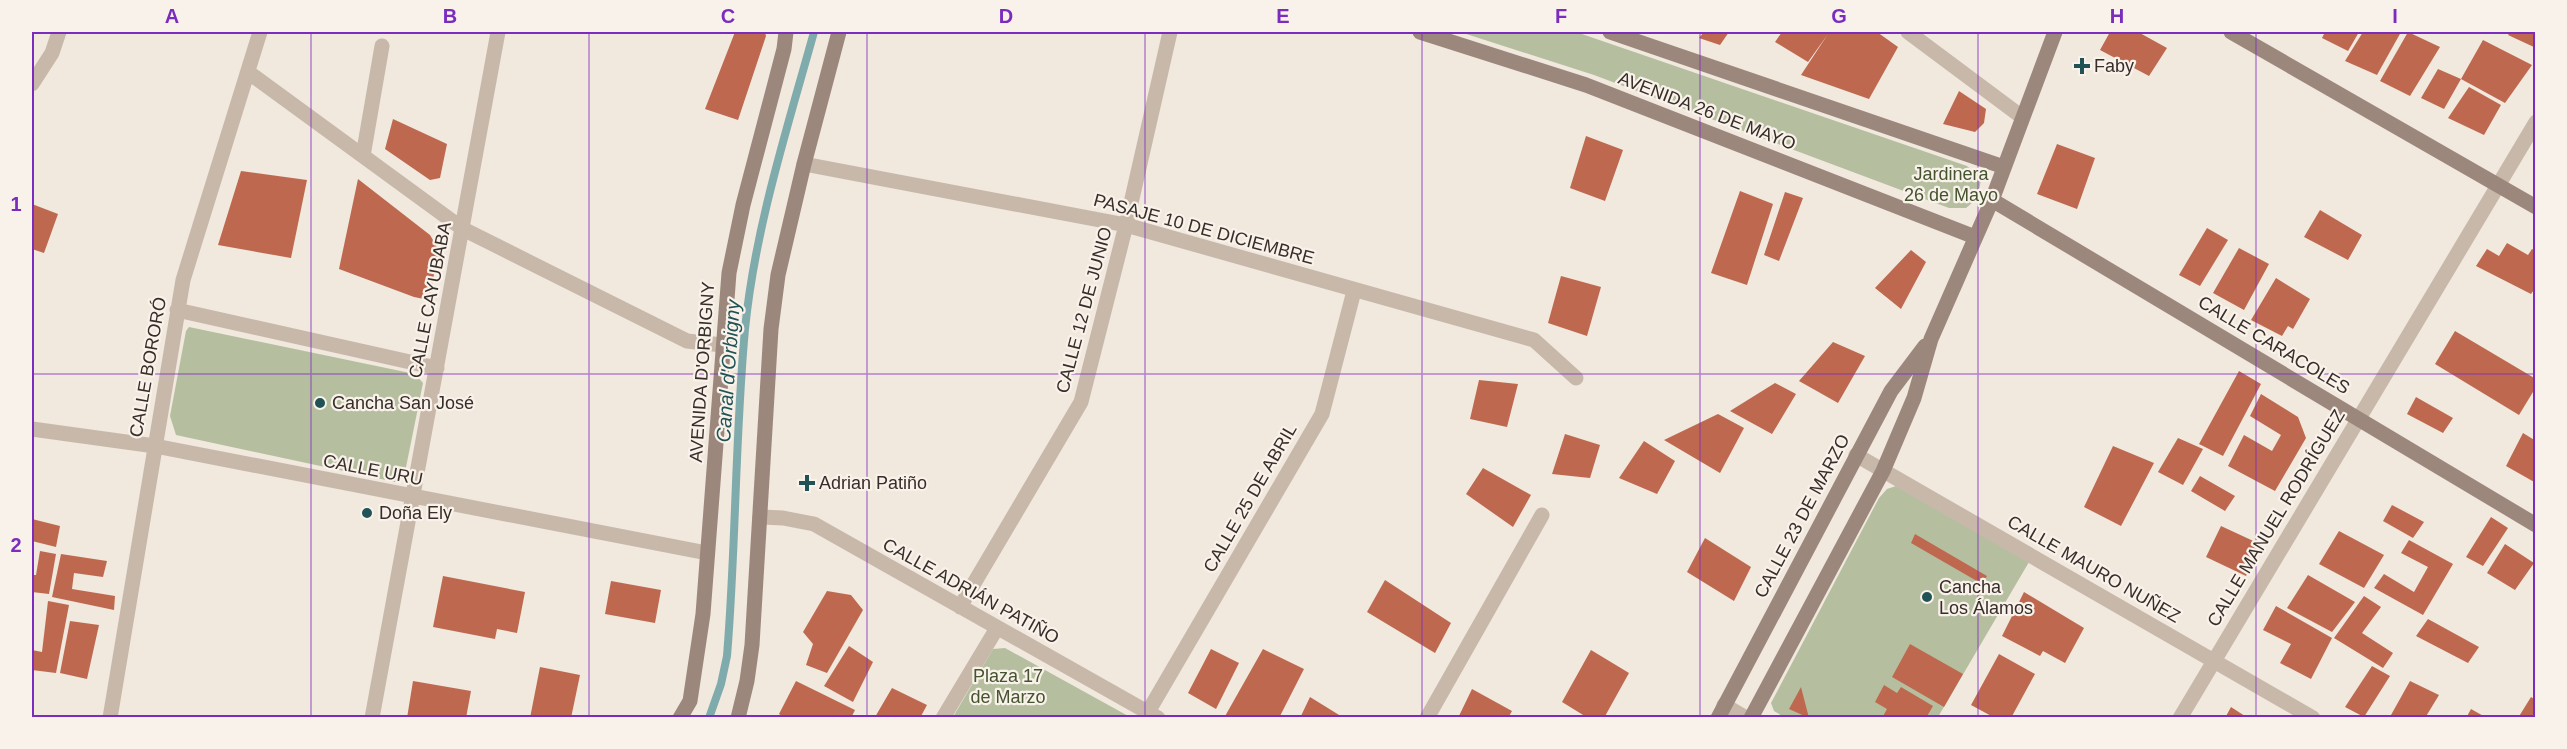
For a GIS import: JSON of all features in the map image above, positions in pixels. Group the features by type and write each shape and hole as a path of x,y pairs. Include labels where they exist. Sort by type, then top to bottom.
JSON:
{"street":[{"path":"32,84 52,53 59,32"},
{"name":"CALLE BORORÓ","path":"110,717 183,280 260,32"},
{"name":"CALLE CAYUBABA","path":"372,717 498,32"},
{"name":"AVENIDA D'ORBIGNY","path":"680,717 690,701 696,670 729,273 743,205 784,49 786,32"},
{"path":"738,717 747,681 752,645 771,329 778,275 804,164 839,32"},
{"name":"CALLE 12 DE JUNIO","path":"960,608 1081,402 1126,225 1170,32"},
{"name":"AVENIDA 26 DE MAYO","path":"1420,32 1586,85 1975,237"},
{"path":"1610,32 2004,167"},
{"path":"1908,32 2022,117"},
{"name":"CALLE 23 DE MARZO","path":"1748,717 1883,471 1914,398 1931,339 1992,200 2055,32"},
{"path":"2231,32 2535,207"},
{"path":"363,156 382,46"},
{"path":"249,72 463,229 687,341 722,345"},
{"name":"CALLE MANUEL RODRÍGUEZ","path":"2180,717 2535,123"},
{"name":"PASAJE 10 DE DICIEMBRE","path":"804,164 1126,225 1534,340 1575,378"},
{"name":"CALLE CARACOLES","path":"1992,200 2359,417 2535,525"},
{"name":"CALLE 25 DE ABRIL","path":"1153,715 1322,414 1354,291"},
{"path":"177,310 437,368"},
{"name":"CALLE 23 DE MARZO","path":"1721,711 1891,391 1931,339"},
{"name":"CALLE URU","path":"32,429 155,446 412,498 707,553"},
{"name":"CALLE MAURO NUÑEZ","path":"1856,455 2313,717"},
{"path":"1427,717 1542,515"},
{"name":"CALLE ADRIÁN PATIÑO","path":"760,517 783,518 814,524 1153,715"},
{"path":"944,717 997,628"},
{"path":"1721,711 1748,717"}],"green space":[{"name":"Jardinera 26 de Mayo","path":"1460,32 1576,32 1967,166 1981,178 1978,191 1975,199 1966,208 1949,208 1594,75"},
{"path":"189,327 415,374 423,383 404,477 395,482 176,435 170,416 186,331"},
{"path":"1896,486 2029,562 1938,717 1784,717 1774,711 1771,703 1879,498 1887,489"},
{"name":"Plaza 17 de Marzo","path":"1005,648 1130,717 953,717 993,649"}],"building":[{"path":"735,32 765,32 766,36 738,120 705,109"},
{"path":"1704,32 1729,32 1720,45 1699,38"},
{"path":"1782,32 1877,32 1898,47 1869,99 1801,75 1828,34 1808,62 1775,42"},
{"path":"2110,32 2138,32 2167,48 2149,76 2100,50"},
{"path":"2325,32 2359,32 2348,51 2322,38"},
{"path":"2363,32 2401,32 2377,75 2345,61"},
{"path":"2408,32 2440,47 2410,96 2380,81"},
{"path":"2510,32 2536,32 2536,48 2508,35"},
{"path":"2483,40 2532,65 2505,103 2461,79"},
{"path":"2438,69 2461,79 2444,109 2421,98"},
{"path":"2469,87 2501,105 2484,135 2448,118"},
{"path":"1959,91 1986,109 1984,123 1975,132 1943,124"},
{"path":"393,119 447,144 440,178 430,180 385,149"},
{"path":"1586,136 1623,150 1605,201 1570,188"},
{"path":"2057,144 2095,158 2077,209 2037,194"},
{"path":"241,171 307,180 291,258 218,245"},
{"path":"358,179 430,235 439,250 429,300 414,297 339,269"},
{"path":"1740,191 1773,204 1747,285 1711,273"},
{"path":"1785,192 1803,198 1779,261 1764,255"},
{"path":"32,204 58,214 44,253 32,249"},
{"path":"2320,210 2362,235 2348,260 2304,237"},
{"path":"2207,228 2228,240 2200,286 2179,275"},
{"path":"2507,243 2528,255 2532,249 2536,251 2536,287 2531,294 2476,266 2487,249 2499,256"},
{"path":"2239,248 2269,264 2244,310 2213,293"},
{"path":"1911,250 1926,262 1901,309 1875,288"},
{"path":"1561,276 1601,287 1587,336 1548,323"},
{"path":"2276,278 2310,299 2293,329 2288,326 2282,336 2251,320"},
{"path":"2455,331 2536,379 2536,387 2519,415 2435,364"},
{"path":"1833,342 1865,356 1838,403 1799,381"},
{"path":"2239,371 2261,384 2223,456 2199,444"},
{"path":"1479,380 1518,384 1507,427 1470,419"},
{"path":"1775,383 1796,394 1772,434 1730,411"},
{"path":"2261,394 2298,417 2306,438 2275,491 2228,466 2244,435 2272,451 2281,435 2250,416"},
{"path":"2416,397 2453,418 2443,433 2407,414"},
{"path":"1718,414 1744,428 1720,473 1664,440"},
{"path":"2523,433 2536,441 2536,483 2506,466"},
{"path":"1565,434 1600,445 1590,478 1552,474"},
{"path":"2178,438 2203,449 2183,485 2158,472"},
{"path":"1644,441 1675,461 1657,494 1619,478"},
{"path":"2113,446 2154,463 2121,526 2084,507"},
{"path":"1483,468 1531,495 1513,527 1466,494"},
{"path":"2200,476 2235,496 2225,511 2191,491"},
{"path":"2392,505 2424,522 2413,538 2383,521"},
{"path":"2491,517 2508,528 2483,566 2466,557"},
{"path":"32,519 60,526 56,547 32,541"},
{"path":"2221,526 2262,545 2246,576 2206,557"},
{"path":"2339,531 2384,555 2364,588 2319,564"},
{"path":"1915,534 1987,576 1982,584 1911,543"},
{"path":"1705,538 1751,567 1734,601 1687,572"},
{"path":"2409,540 2453,564 2423,615 2374,588 2384,574 2414,592 2428,567 2401,553"},
{"path":"2505,544 2534,563 2515,590 2487,573"},
{"path":"40,551 56,554 49,594 32,592 32,575 36,575"},
{"path":"61,554 107,561 103,577 74,573 72,589 115,596 114,610 52,597"},
{"path":"2308,575 2355,602 2332,632 2287,608"},
{"path":"443,576 525,592 517,633 497,629 495,639 433,627"},
{"path":"1385,580 1451,623 1435,653 1367,612"},
{"path":"611,581 661,590 655,623 605,614"},
{"path":"827,591 851,595 863,610 827,673 806,665 813,644 803,632"},
{"path":"2024,592 2084,628 2065,663 2043,651 2040,656 2002,636"},
{"path":"2364,596 2381,607 2362,633 2393,653 2383,668 2334,638"},
{"path":"48,601 69,605 56,673 32,670 32,650 42,652"},
{"path":"2276,606 2332,638 2311,679 2280,663 2291,644 2263,630"},
{"path":"2428,619 2479,647 2468,663 2416,636"},
{"path":"70,621 99,625 87,679 60,673"},
{"path":"1910,644 1963,674 1944,707 1892,677"},
{"path":"849,646 873,662 853,702 824,686"},
{"path":"1211,649 1239,663 1216,709 1188,693"},
{"path":"1263,649 1304,669 1279,718 1224,718"},
{"path":"1591,650 1629,673 1604,718 1588,718 1562,702"},
{"path":"1999,654 2035,674 2011,718 1995,718 1971,705"},
{"path":"2372,666 2390,676 2364,717 2345,707"},
{"path":"540,667 580,675 571,718 530,718"},
{"path":"413,681 471,691 466,718 407,718"},
{"path":"796,681 855,710 851,718 785,718 779,714"},
{"path":"2410,681 2439,695 2425,718 2397,718 2391,715"},
{"path":"1884,685 1897,693 1901,687 1933,706 1926,718 1882,718 1887,709 1875,702"},
{"path":"1801,687 1809,718 1789,709"},
{"path":"892,688 927,705 920,718 875,717"},
{"path":"1472,689 1512,711 1508,718 1458,718"},
{"path":"1310,697 1344,718 1300,718"},
{"path":"2531,697 2536,700 2536,718 2518,718"},
{"path":"2231,707 2248,718 2225,718"},
{"path":"2471,709 2487,718 2466,718"}],"waterway":[{"name":"Canal d'Orbigny","path":"709,718 721,684 727,656 742,370 750,291 773,179 814,32"}],"place":[{"name":"Faby","path":"2082,66"},
{"name":"Cancha San José","path":"320,403"},
{"name":"Adrian Patiño","path":"807,483"},
{"name":"Doña Ely","path":"367,513"},
{"name":"Cancha Los Álamos","path":"1927,597"}]}
